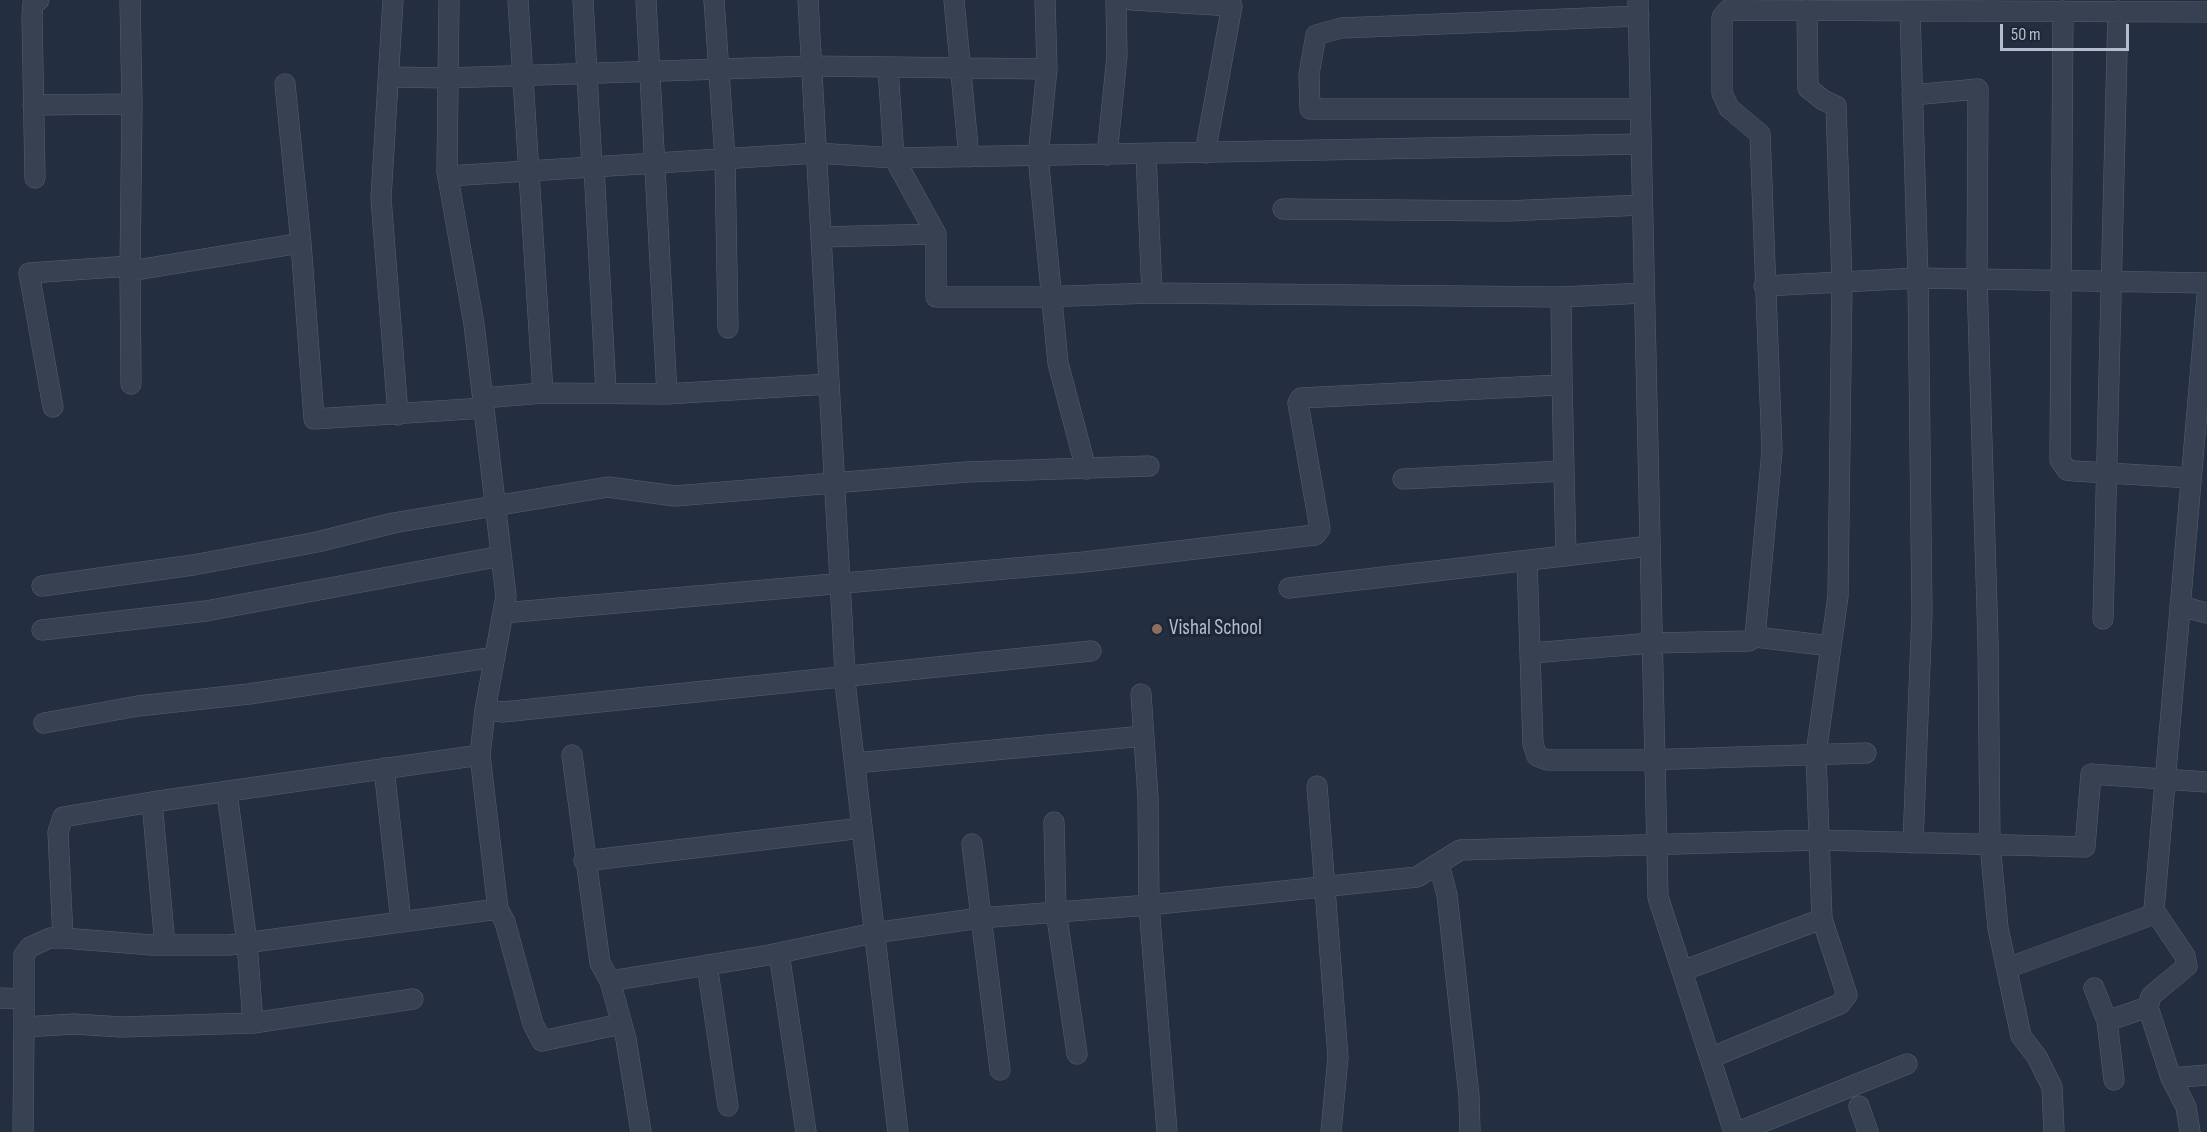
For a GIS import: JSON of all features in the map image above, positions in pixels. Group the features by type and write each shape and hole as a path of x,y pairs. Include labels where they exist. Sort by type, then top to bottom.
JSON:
{"street":[{"path":"34,178 32,16 33,4 39,0"},
{"path":"130,0 131,384"},
{"path":"393,0 381,198 398,415"},
{"path":"449,0 448,176 474,324 506,596 485,710 480,755 498,909 505,922 533,1024 542,1041 621,1024"},
{"path":"518,0 543,393"},
{"path":"583,0 606,392"},
{"path":"646,0 667,394"},
{"path":"714,0 724,159 728,328"},
{"path":"808,0 845,675 898,1132"},
{"path":"954,0 958,69 969,157"},
{"path":"1045,0 1047,69 1038,156 1058,363 1086,469"},
{"path":"1107,155 1117,56 1116,0"},
{"path":"1132,0 1232,6 1205,153"},
{"path":"1640,109 1310,109 1309,74 1316,35 1341,28 1638,8 1658,897 1736,1132 1907,1064"},
{"path":"1755,638 1772,451 1760,134 1729,108 1722,93 1722,17 1728,10 2207,12"},
{"path":"1710,1058 1845,1000 1847,995 1822,919 1816,754 1838,596 1842,281 1836,106 1823,100 1808,88 1807,10"},
{"path":"1911,11 1918,278 1922,613 1913,843"},
{"path":"2063,11 2060,460 2067,470 2191,478"},
{"path":"2103,620 2118,11"},
{"path":"389,77 448,78 812,66 1047,69"},
{"path":"888,68 894,158 936,234 936,297 1051,297 1152,293 1561,297 1644,293"},
{"path":"285,84 302,243 314,419 398,415 543,393 667,394 829,384"},
{"path":"1912,95 1977,89 1977,278 1988,642 1990,844 1998,928 2021,1036 2037,1057 2052,1087 2054,1132"},
{"path":"33,105 132,104"},
{"path":"448,176 817,153 894,158 1641,144"},
{"path":"1146,154 1152,293"},
{"path":"1283,209 1507,211 1642,205"},
{"path":"821,237 936,234"},
{"path":"53,407 29,273 130,268 302,243"},
{"path":"1764,286 1918,278 2207,283"},
{"path":"2007,968 2149,916 2154,910 2191,478 2204,360 2207,296"},
{"path":"1561,297 1566,556"},
{"path":"503,613 1084,562 1315,535 1320,529 1298,403 1300,398 1558,385 1562,381"},
{"path":"42,586 204,562 316,542 393,523 608,487 675,496 835,481 1149,466"},
{"path":"1403,479 1564,471"},
{"path":"1289,588 1650,546"},
{"path":"42,630 206,611 501,556"},
{"path":"1527,561 1532,653 1533,744 1537,756 1547,760 1866,753"},
{"path":"2180,606 2207,613"},
{"path":"1532,653 1652,643 1749,641 1755,638 1831,646"},
{"path":"485,710 503,712 1090,651"},
{"path":"44,723 138,706 249,694 495,657"},
{"path":"1141,694 1149,905 1167,1132"},
{"path":"855,763 1144,736"},
{"path":"63,938 58,832 63,817 480,755"},
{"path":"572,755 584,861 600,963 610,981 621,1024 641,1132"},
{"path":"384,768 401,922"},
{"path":"610,981 779,953 874,933 980,918 1149,905 1326,884 1417,877 1460,850 1819,840 2085,847 2091,774 2165,777 2207,782"},
{"path":"1317,786 1338,1057 1331,1132"},
{"path":"227,793 247,943 253,1023"},
{"path":"152,802 165,945"},
{"path":"1054,822 1056,911 1077,1054"},
{"path":"584,861 862,828"},
{"path":"972,844 1000,1070"},
{"path":"1439,864 1447,895 1469,1096 1470,1132"},
{"path":"23,1132 24,955 30,948 50,938 165,945 247,943 498,909"},
{"path":"2154,910 2185,956 2187,966 2151,996 2148,1007 2171,1078 2186,1107 2190,1132"},
{"path":"1682,971 1822,919"},
{"path":"779,953 806,1132"},
{"path":"707,965 728,1106"},
{"path":"2094,988 2107,1021 2114,1080"},
{"path":"0,998 24,999"},
{"path":"24,1028 74,1024 121,1027 253,1023 413,999"},
{"path":"2107,1021 2148,1007"},
{"path":"2171,1078 2207,1075"},
{"path":"1859,1106 1868,1132"}],"place":[{"name":"Vishal School","path":"1157,629"}]}
